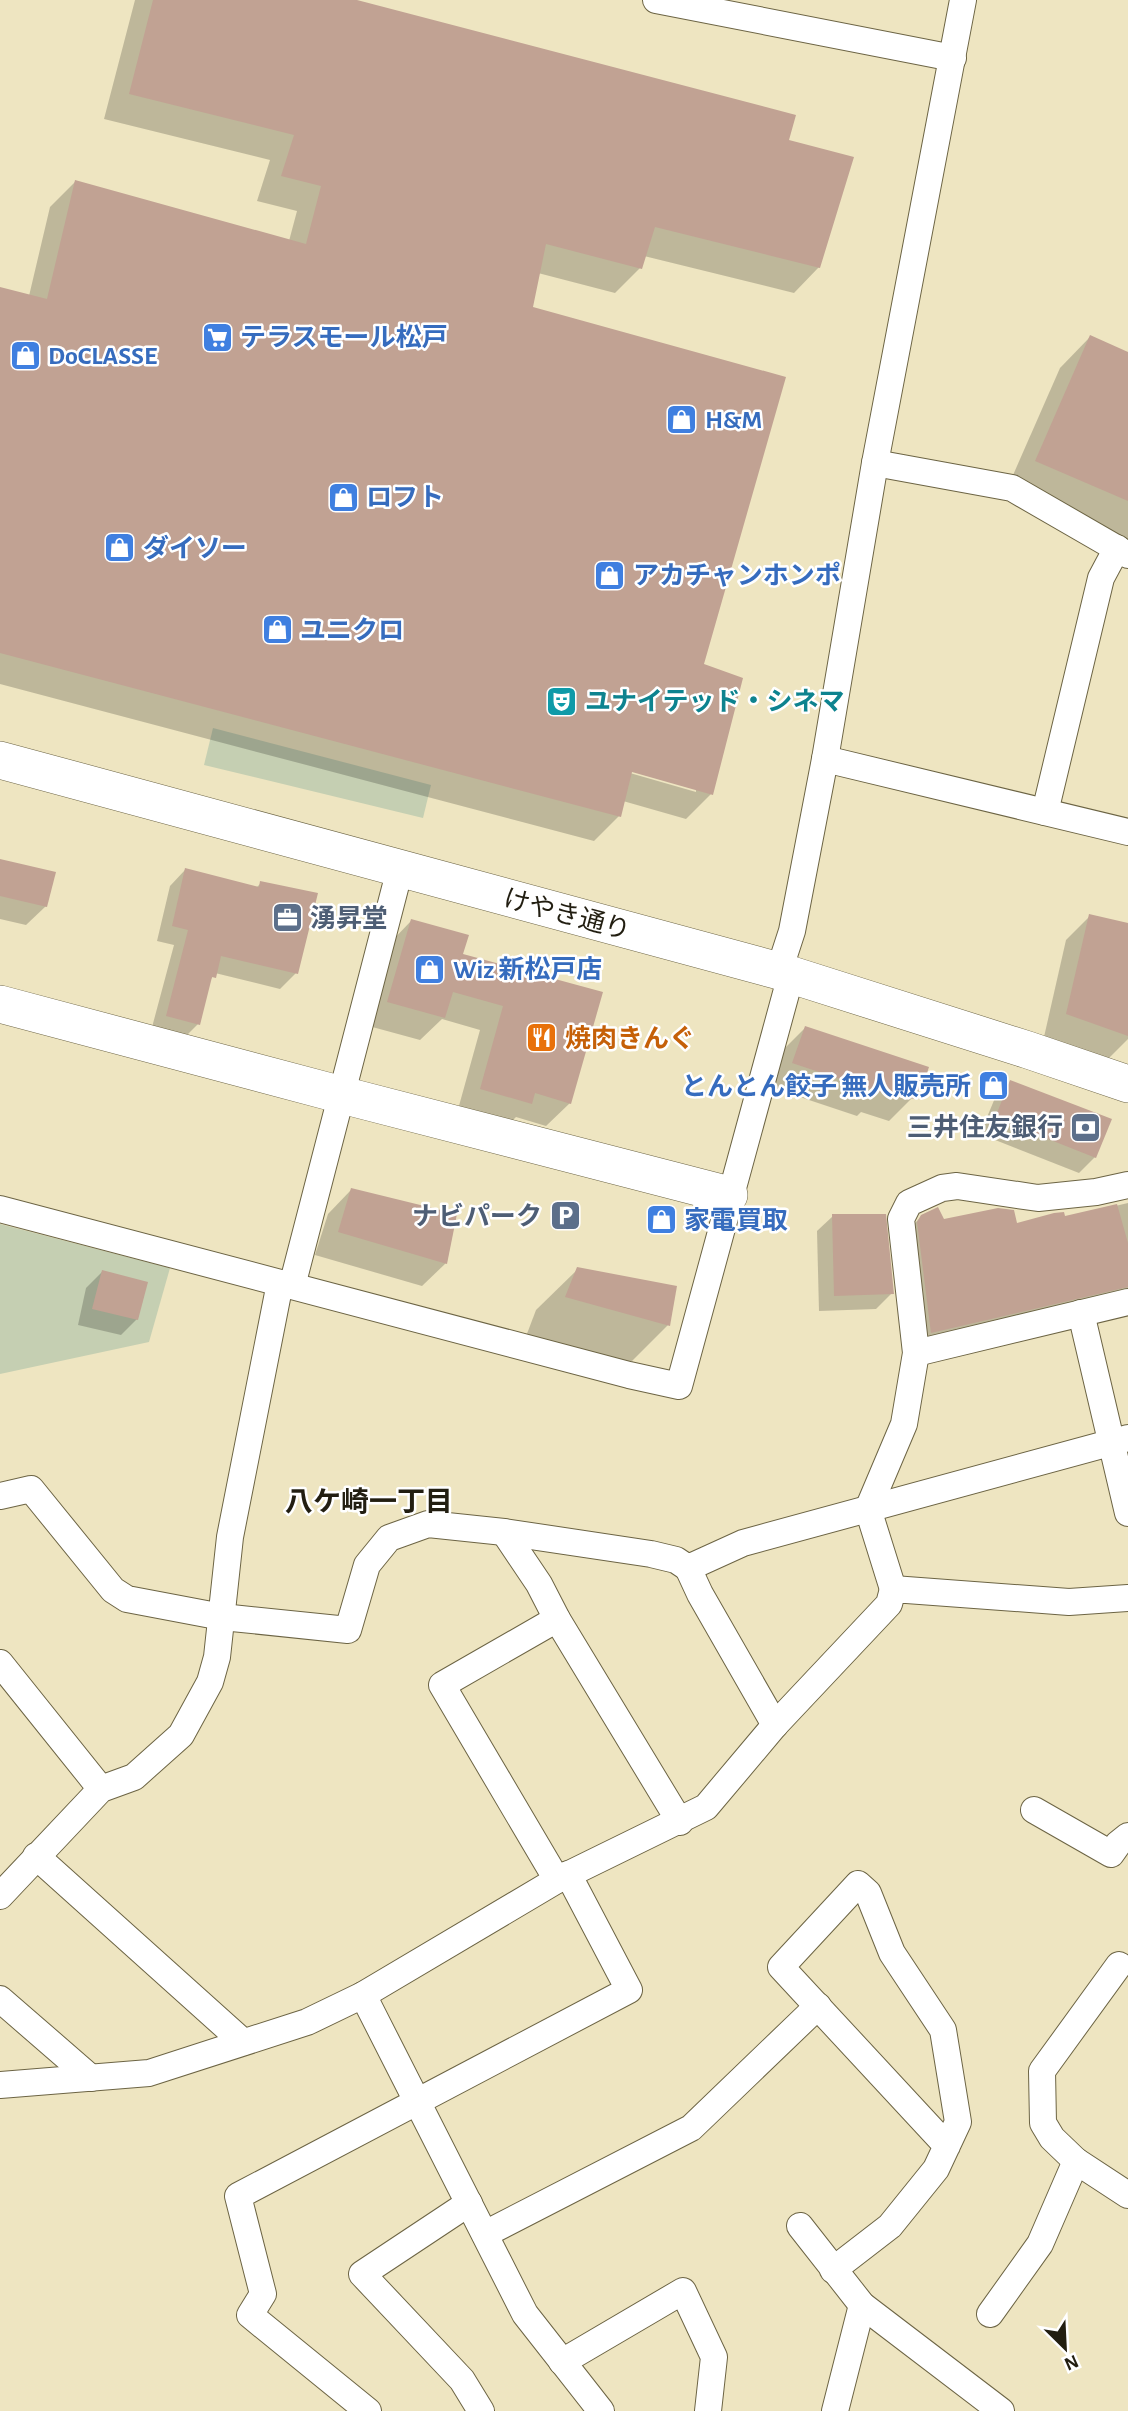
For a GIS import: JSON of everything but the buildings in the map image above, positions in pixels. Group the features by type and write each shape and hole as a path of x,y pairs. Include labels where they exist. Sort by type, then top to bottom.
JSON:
{"street":[{"path":"656,0 953,58"},
{"path":"0,1209 679,1386 785,973 825,759 875,463 963,0"},
{"path":"875,463 1012,488 1122,551 1101,578 1045,812"},
{"path":"825,759 1128,832"},
{"name":"けやき通り","path":"0,760 785,973 1128,1084"},
{"path":"3,1886 101,1789 134,1777 181,1735 210,1682 217,1657 230,1537 286,1284 342,1095 400,869"},
{"path":"0,1004 730,1195"},
{"path":"0,2085 149,2073 307,2022 363,1995 562,1877 680,1822 706,1807 775,1725 889,1604 893,1589 867,1509 904,1424 916,1353 901,1219 909,1203 942,1188 957,1186 1038,1198 1096,1192 1128,1185"},
{"path":"916,1353 1128,1302"},
{"path":"1081,1313 1119,1440 1128,1513"},
{"path":"688,1568 743,1543 1119,1440"},
{"path":"0,1496 32,1489 113,1590 127,1599 222,1617 348,1630 367,1565 389,1538 428,1524 503,1532 676,1560 688,1568 700,1594 775,1725"},
{"path":"503,1532 539,1584 557,1619 680,1822"},
{"path":"893,1589 1069,1602 1128,1598"},
{"path":"368,2411 250,2315 263,2294 237,2196 629,1990 442,1685 557,1619"},
{"path":"0,1663 101,1789"},
{"path":"1034,1810 1111,1854 1118,1843 1128,1836"},
{"path":"36,1856 243,2042"},
{"path":"832,2270 890,2226 936,2169 947,2146 958,2122 943,2030 892,1953 867,1893 858,1884 781,1967 947,2146"},
{"path":"1119,1965 1042,2071 1043,2123 1052,2138 1076,2161 1128,2195"},
{"path":"363,1995 525,2314 601,2411"},
{"path":"0,1999 91,2078"},
{"path":"485,2234 691,2128 818,2006"},
{"path":"990,2314 1040,2244 1076,2161"},
{"path":"469,2203 362,2274 462,2380 481,2411"},
{"path":"800,2226 862,2305 1002,2411"},
{"path":"562,2362 683,2291 714,2357 708,2411"},
{"path":"835,2411 862,2305"}],"green space":[{"path":"213,728 431,785 423,818 204,765"},
{"path":"0,1224 170,1268 149,1342 0,1374"}],"place":[{"name":"テラスモール松戸","path":"217,337"},
{"name":"DoCLASSE","path":"25,355"},
{"name":"H&M","path":"682,419"},
{"name":"ロフト","path":"343,497"},
{"name":"ダイソー","path":"120,548"},
{"name":"アカチャンホンポ","path":"610,575"},
{"name":"ユニクロ","path":"277,630"},
{"name":"ユナイテッド・シネマ","path":"562,701"},
{"name":"湧昇堂","path":"287,918"},
{"name":"Wiz 新松戸店","path":"430,969"},
{"name":"焼肉きんぐ","path":"542,1038"},
{"name":"とんとん餃子 無人販売所","path":"994,1086"},
{"name":"三井住友銀行","path":"1086,1127"},
{"name":"ナビパーク","path":"565,1216"},
{"name":"家電買取","path":"661,1220"}],"district":[{"name":"八ケ崎一丁目","path":"369,1501"}]}
